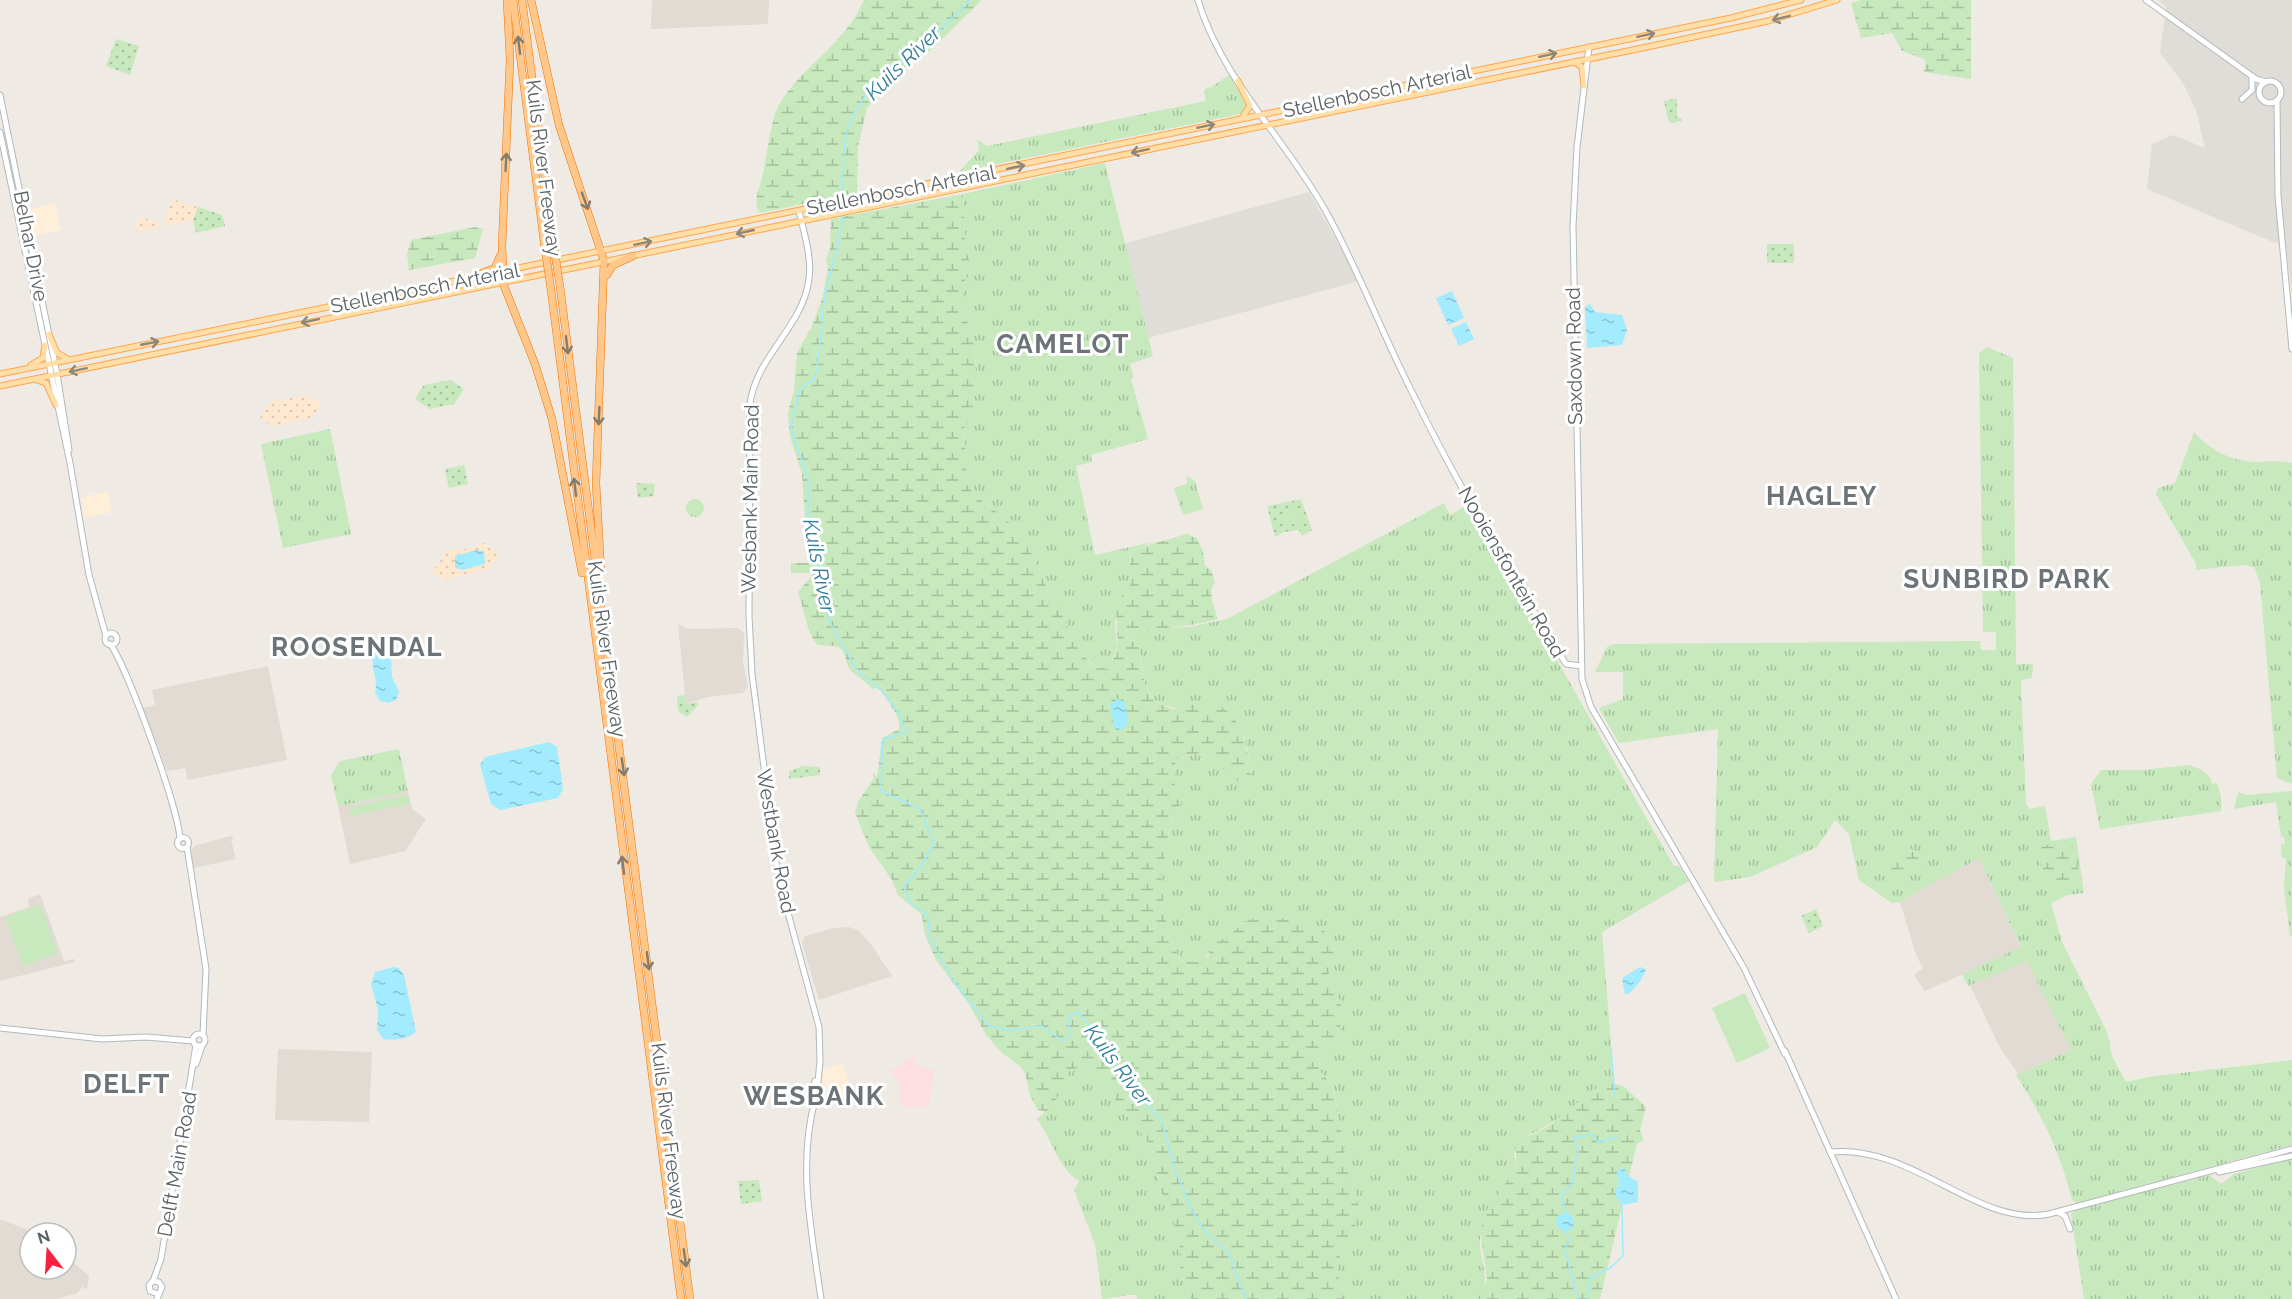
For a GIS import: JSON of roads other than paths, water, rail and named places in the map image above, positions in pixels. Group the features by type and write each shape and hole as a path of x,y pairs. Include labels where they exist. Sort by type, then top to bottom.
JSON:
{"highway":[{"path":"473,277 495,268 500,260 510,59 507,0"},
{"name":"Kuils River Freeway","path":"513,0 681,1299"},
{"name":"Kuils River Freeway","path":"522,0 690,1299"},
{"path":"531,0 556,115 604,261 596,483 606,637"},
{"path":"501,247 503,282 552,419 597,649"},
{"path":"604,283 612,264 633,256"}],"main road":[{"name":"Stellenbosch Arterial","path":"0,374 856,200 1731,18 1801,0"},
{"name":"Stellenbosch Arterial","path":"54,375 633,256 801,219 1574,62 1768,21 1837,0"},
{"path":"1574,62 1582,67 1584,86"},
{"path":"1239,81 1250,106 1248,112 1239,119"},
{"path":"49,334 57,353 72,359"},
{"path":"15,371 42,360 45,345"},
{"path":"0,386 54,375"},
{"path":"31,379 46,383 56,405"}],"street":[{"name":"Nooiensfontein Road","path":"1198,0 1211,33 1239,81 1302,171 1341,242 1436,440 1565,663 1570,667 1581,666 1584,689 1591,706 1744,968 1896,1299"},
{"path":"2146,0 2254,78 2279,86 2280,94 2277,100 2278,196 2292,350"},
{"name":"Saxdown Road","path":"1581,666 1572,244 1577,147 1589,47"},
{"path":"2254,78 2260,88 2261,98 2277,114"},
{"path":"2242,99 2252,90 2254,78"},
{"path":"2260,88 2266,82"},
{"name":"Belhar Drive","path":"0,95 49,334 52,364"},
{"path":"2268,103 2277,100"},
{"name":"Belhar Drive","path":"0,132 45,345 52,364"},
{"name":"Wesbank Main Road","path":"754,696 749,616 750,404 758,373 797,314 806,293 810,266 800,211"},
{"path":"52,364 86,555 106,641 110,644 123,671 183,838 189,842 185,848 178,843 183,838"},
{"path":"54,375 56,405 70,463"},
{"path":"98,605 117,641 123,671"},
{"path":"106,636 113,633"},
{"path":"110,644 117,641"},
{"name":"Westbank Road","path":"754,696 777,876 817,1020 820,1054 805,1173 821,1299"},
{"name":"Delft Main Road","path":"160,1283 161,1259 202,1015 206,975 204,949 185,848"},
{"path":"0,1028 102,1040 197,1039"},
{"path":"1830,1153 1863,1152 1889,1158 2005,1212 2032,1216 2057,1212 2292,1149"},
{"path":"2205,1173 2226,1172 2292,1156"},
{"path":"2057,1212 2064,1214 2070,1229"},
{"name":"Delft Main Road","path":"153,1281 161,1259"},
{"path":"153,1281 160,1283 162,1289 156,1297 150,1292 149,1285 153,1281"}],"water":[{"path":"1452,291 1464,318 1448,325 1436,298"},
{"path":"1590,304 1595,312 1622,315 1627,330 1622,345 1587,348 1585,307"},
{"path":"1466,322 1474,339 1459,346 1451,329"},
{"path":"477,550 484,551 485,564 463,570 455,568 455,556"},
{"path":"373,652 387,652 391,657 392,677 399,691 396,700 388,703 380,701 375,692"},
{"path":"1117,699 1125,702 1128,722 1123,729 1115,730 1110,705"},
{"path":"549,742 557,747 563,789 558,798 500,810 491,804 480,765 485,757"},
{"path":"394,967 399,968 404,975 416,1032 405,1038 387,1040 383,1039 377,1030 378,1010 371,984 375,972"},
{"path":"1640,967 1646,969 1643,976 1635,988 1625,995 1622,978"},
{"path":"1624,1168 1628,1176 1638,1182 1638,1202 1622,1205 1616,1197 1616,1188 1619,1186 1617,1170"},
{"path":"1565,1213 1571,1216 1574,1222 1571,1228 1565,1231 1559,1228 1556,1222 1559,1216"}],"waterway":[{"name":"Kuils River","path":"843,200 846,135 854,115 866,96 881,79 937,32 970,0"},
{"name":"Kuils River","path":"843,204 839,240 825,296 817,370 814,380 806,384 799,393 791,429 808,479 808,522 829,621 857,670 883,692 900,715 906,733 883,739 881,791 920,809 934,844 919,869 904,887 911,903 927,915 930,938 953,981 989,1026 1009,1030 1042,1026 1063,1041 1070,1035 1068,1022 1071,1014 1078,1012 1107,1048 1112,1062 1131,1078 1136,1093 1161,1120 1175,1169 1193,1213 1207,1234 1229,1253 1246,1299"},
{"path":"1611,1048 1615,1096"},
{"path":"1565,1213 1561,1195 1572,1185 1578,1151 1574,1137 1593,1135 1598,1142 1617,1137"},
{"path":"1587,1299 1590,1278 1610,1268 1623,1256 1622,1205"},
{"path":"1567,1231 1568,1242 1565,1250 1578,1299"}],"district":[{"name":"CAMELOT","path":"1063,344"},
{"name":"HAGLEY","path":"1822,496"},
{"name":"SUNBIRD PARK","path":"2007,579"},
{"name":"ROOSENDAL","path":"357,647"},
{"name":"DELFT","path":"127,1084"},
{"name":"WESBANK","path":"814,1096"}]}
